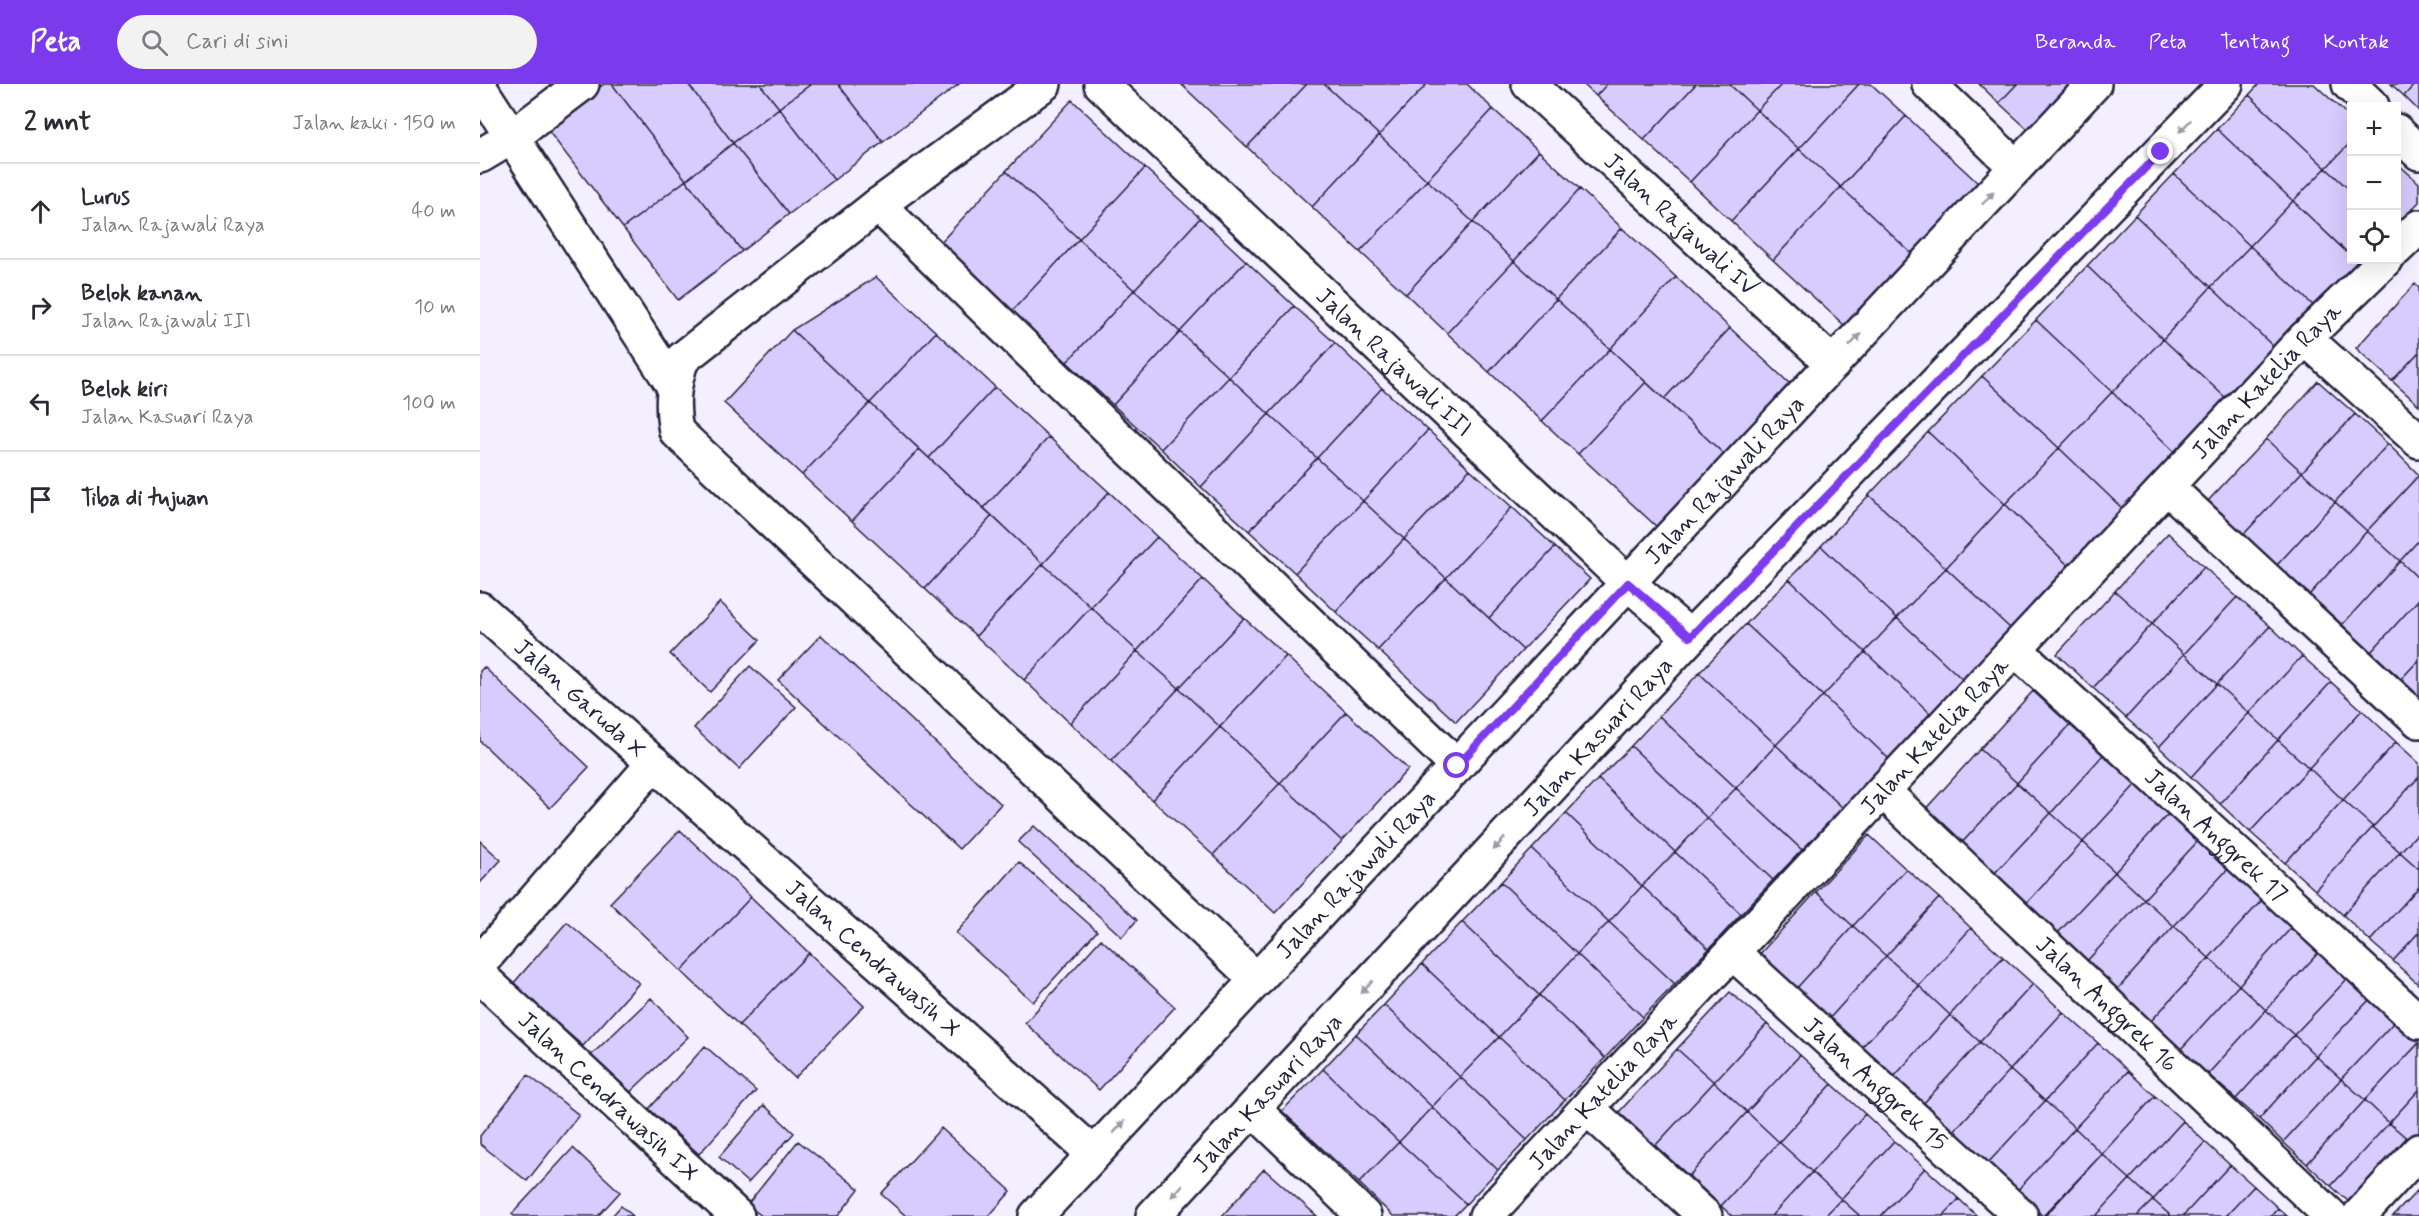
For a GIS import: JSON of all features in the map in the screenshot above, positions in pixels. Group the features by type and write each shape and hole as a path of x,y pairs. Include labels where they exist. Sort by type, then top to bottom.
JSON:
{"street":[{"path":"480,156 512,137 582,84"},
{"path":"1044,84 1010,94 878,205 682,359 673,385 672,410 676,431 1257,980"},
{"name":"Jalan Rajawali III","path":"1101,84 1628,583 1690,637"},
{"name":"Jalan Rajawali IV","path":"1529,84 1833,364"},
{"path":"1929,84 2016,167"},
{"name":"Jalan Rajawali Raya","path":"1036,1216 2094,84"},
{"name":"Jalan Kasuari Raya","path":"1153,1216 1254,1110 1690,637 2226,84"},
{"path":"2349,84 2368,102"},
{"path":"480,88 673,385"},
{"path":"2401,135 2419,153"},
{"path":"878,205 1457,766"},
{"path":"2401,245 2419,227"},
{"name":"Jalan Katelia Raya","path":"1486,1216 2305,338 2381,264"},
{"path":"2305,338 2419,441"},
{"path":"2167,488 2419,721"},
{"name":"Jalan Garuda X","path":"480,609 654,763"},
{"name":"Jalan Anggrek 17","path":"2015,649 2419,1022"},
{"path":"480,963 654,763"},
{"name":"Jalan Cendrawasih X","path":"654,763 1094,1154"},
{"name":"Jalan Anggrek 16","path":"1882,791 2331,1216"},
{"name":"Jalan Anggrek 15","path":"1732,952 2021,1216"},
{"name":"Jalan Cendrawasih IX","path":"480,976 737,1216"},
{"path":"1587,1108 1705,1216"},
{"path":"1254,1110 1364,1216"},
{"path":"2359,1216 2419,1151"}],"building":[{"path":"604,84 612,84 686,180 623,228 546,128"},
{"path":"612,84 688,84 733,143 686,180"},
{"path":"688,84 760,84 779,108 733,143"},
{"path":"760,84 811,84 779,108"},
{"path":"811,84 838,84 883,142 834,180 779,108"},
{"path":"838,84 959,84 883,142"},
{"path":"1181,84 1307,84 1247,147"},
{"path":"1307,84 1324,84 1379,135 1312,207 1247,147"},
{"path":"1324,84 1427,84 1379,135"},
{"path":"1427,84 1467,84 1493,109 1427,180 1379,135"},
{"path":"1583,84 1607,84 1596,96"},
{"path":"1607,84 1696,84 1644,140 1596,96"},
{"path":"1696,84 1729,84 1757,110 1690,182 1644,140"},
{"path":"1729,84 1782,84 1757,110"},
{"path":"1782,84 1859,84 1799,149 1757,110"},
{"path":"1859,84 1871,84 1906,116 1841,187 1799,149"},
{"path":"1979,84 2017,84 1999,103"},
{"path":"2017,84 2078,84 2032,133 1999,103"},
{"path":"2259,84 2314,84 2347,114 2347,146 2326,168 2249,95"},
{"path":"2391,84 2415,84 2404,96"},
{"path":"2415,84 2419,84 2419,111 2404,96"},
{"path":"2249,95 2326,168 2293,201 2217,129"},
{"path":"1072,100 1145,168 1079,239 1006,171"},
{"path":"779,108 834,180 789,214 733,143"},
{"path":"1493,109 1539,151 1473,222 1427,180"},
{"path":"1757,110 1799,149 1731,221 1690,182"},
{"path":"1906,116 1978,183 1912,254 1841,187"},
{"path":"2217,129 2293,201 2250,246 2174,174"},
{"path":"1379,135 1427,180 1360,252 1312,207"},
{"path":"733,143 789,214 742,251 686,180"},
{"path":"2347,146 2347,187 2326,168"},
{"path":"1799,149 1841,187 1773,260 1731,221"},
{"path":"1539,151 1580,189 1514,261 1473,222"},
{"path":"2401,167 2419,183 2419,202 2401,221"},
{"path":"1145,168 1200,218 1134,290 1079,239"},
{"path":"2326,168 2347,187 2347,252 2293,201"},
{"path":"1006,171 1079,239 1012,311 939,244"},
{"path":"2174,174 2250,246 2211,287 2135,215"},
{"path":"686,180 742,251 678,300 623,228"},
{"path":"1427,180 1473,222 1406,294 1360,252"},
{"path":"1841,187 1912,254 1845,326 1773,260"},
{"path":"1580,189 1622,228 1556,299 1514,261"},
{"path":"2293,201 2347,253 2347,264 2359,264 2317,309 2250,246"},
{"path":"2135,215 2211,287 2163,339 2087,266"},
{"path":"1200,218 1246,261 1180,332 1134,290"},
{"path":"1473,222 1514,261 1447,333 1406,294"},
{"path":"1622,228 1676,277 1610,349 1556,299"},
{"path":"1079,239 1134,290 1067,362 1012,311"},
{"path":"2250,246 2317,309 2277,350 2211,287"},
{"path":"1246,261 1294,306 1229,377 1180,332"},
{"path":"1514,261 1556,299 1489,372 1447,333"},
{"path":"2087,266 2163,339 2112,392 2036,320"},
{"path":"876,277 936,332 870,403 792,330"},
{"path":"1676,277 1730,328 1664,399 1610,349"},
{"path":"2415,284 2419,288 2419,352 2392,381 2356,348"},
{"path":"2211,287 2277,350 2229,401 2163,339"},
{"path":"1134,290 1180,332 1113,405 1067,362"},
{"path":"1556,299 1610,349 1542,421 1489,372"},
{"path":"1294,306 1335,343 1269,414 1229,377"},
{"path":"2036,320 2112,392 2059,448 1982,376"},
{"path":"1730,328 1791,385 1725,455 1664,399"},
{"path":"792,330 870,403 802,475 724,403"},
{"path":"936,332 995,387 929,458 870,403"},
{"path":"1180,332 1229,377 1161,449 1113,405"},
{"path":"2163,339 2229,401 2178,455 2112,392"},
{"path":"1335,343 1382,388 1317,458 1269,414"},
{"path":"1610,349 1646,382 1578,454 1542,421"},
{"path":"2419,352 2419,405 2392,381"},
{"path":"1982,376 2059,448 2005,504 1928,432"},
{"path":"1229,377 1269,414 1201,487 1161,449"},
{"path":"2318,381 2355,414 2302,472 2266,439"},
{"path":"1646,382 1725,455 1658,528 1578,454"},
{"path":"995,387 1049,437 984,508 929,458"},
{"path":"1382,388 1428,430 1363,501 1317,458"},
{"path":"2112,392 2178,455 2125,511 2059,448"},
{"path":"870,403 919,449 852,521 802,475"},
{"path":"1269,414 1317,458 1249,531 1201,487"},
{"path":"2355,414 2388,444 2335,502 2302,472"},
{"path":"1428,430 1470,469 1404,539 1363,501"},
{"path":"1928,432 2005,504 1946,568 1869,495"},
{"path":"1049,437 1109,492 1043,564 984,508"},
{"path":"2266,439 2302,472 2243,535 2207,502"},
{"path":"2388,444 2419,475 2367,531 2335,502"},
{"path":"2059,448 2125,511 2071,568 2005,504"},
{"path":"919,449 992,516 925,589 852,521"},
{"path":"1317,458 1363,501 1295,573 1249,531"},
{"path":"1470,469 1512,507 1446,578 1404,539"},
{"path":"2302,472 2335,502 2277,565 2243,535"},
{"path":"2419,475 2419,540 2400,561 2367,531"},
{"path":"1109,492 1157,537 1091,607 1043,564"},
{"path":"1869,495 1946,568 1897,618 1821,546"},
{"path":"1363,501 1404,539 1336,612 1295,573"},
{"path":"2335,502 2367,531 2309,595 2277,565"},
{"path":"2005,504 2071,568 2012,630 1946,568"},
{"path":"1512,507 1555,547 1489,618 1446,578"},
{"path":"992,516 1043,564 976,636 925,589"},
{"path":"2367,531 2400,561 2342,625 2309,595"},
{"path":"2168,533 2204,567 2152,624 2115,591"},
{"path":"1157,537 1203,579 1137,651 1091,607"},
{"path":"1404,539 1446,578 1378,650 1336,612"},
{"path":"2419,540 2419,579 2400,561"},
{"path":"1821,546 1897,618 1865,652 1789,579"},
{"path":"1555,547 1590,579 1523,650 1489,618"},
{"path":"2400,561 2419,579 2419,599 2371,652 2342,625"},
{"path":"1043,564 1091,607 1024,680 976,636"},
{"path":"2204,567 2237,597 2184,654 2152,624"},
{"path":"1946,568 2012,630 1964,681 1897,618"},
{"path":"1446,578 1523,650 1456,722 1378,650"},
{"path":"1203,579 1244,618 1179,688 1137,651"},
{"path":"1789,579 1865,652 1823,696 1746,624"},
{"path":"2115,591 2152,624 2093,688 2057,654"},
{"path":"2237,597 2270,626 2217,684 2184,654"},
{"path":"2419,599 2419,660 2401,679 2371,652"},
{"path":"720,602 760,640 710,692 670,654"},
{"path":"1091,607 1137,651 1070,723 1024,680"},
{"path":"1244,618 1286,656 1220,727 1179,688"},
{"path":"1897,618 1964,681 1931,714 1865,652"},
{"path":"1746,624 1823,696 1776,745 1699,673"},
{"path":"2152,624 2184,654 2126,718 2093,688"},
{"path":"2270,626 2302,656 2249,713 2217,684"},
{"path":"821,635 1001,804 959,849 778,680"},
{"path":"1137,651 1179,688 1111,761 1070,723"},
{"path":"1865,652 1931,714 1889,759 1823,696"},
{"path":"2184,654 2217,684 2159,747 2126,718"},
{"path":"1286,656 1346,712 1280,783 1220,727"},
{"path":"2302,656 2331,682 2278,740 2249,713"},
{"path":"2419,660 2419,696 2401,679"},
{"path":"750,666 796,707 739,769 694,728"},
{"path":"484,667 589,767 550,808 480,741 480,671"},
{"path":"1699,673 1776,745 1736,788 1659,716"},
{"path":"2331,682 2362,710 2309,768 2278,740"},
{"path":"2217,684 2249,713 2191,777 2159,747"},
{"path":"1179,688 1220,727 1152,800 1111,761"},
{"path":"2033,691 2070,725 2017,783 1980,749"},
{"path":"1823,696 1889,759 1843,808 1776,745"},
{"path":"2362,710 2396,742 2343,800 2309,768"},
{"path":"1346,712 1408,769 1342,841 1280,783"},
{"path":"2249,713 2278,740 2220,804 2191,777"},
{"path":"1659,716 1736,788 1707,818 1631,746"},
{"path":"2070,725 2103,755 2051,813 2017,783"},
{"path":"1220,727 1280,783 1213,855 1152,800"},
{"path":"2278,740 2309,768 2250,832 2220,804"},
{"path":"2396,742 2419,763 2419,777 2373,827 2343,800"},
{"path":"1776,745 1843,808 1802,850 1736,788"},
{"path":"1631,746 1707,818 1675,852 1598,779"},
{"path":"1980,749 2017,783 1959,846 1922,813"},
{"path":"2103,755 2136,784 2083,842 2051,813"},
{"path":"2309,768 2343,800 2285,863 2250,832"},
{"path":"2419,777 2419,832 2400,852 2373,827"},
{"path":"1598,779 1675,852 1642,886 1566,813"},
{"path":"1280,783 1342,841 1275,913 1213,855"},
{"path":"2017,783 2051,813 1992,876 1959,846"},
{"path":"2136,784 2168,814 2115,872 2083,842"},
{"path":"1736,788 1802,850 1773,880 1707,818"},
{"path":"2343,800 2373,827 2315,890 2285,863"},
{"path":"1566,813 1642,886 1609,922 1532,849"},
{"path":"2051,813 2083,842 2024,906 1992,876"},
{"path":"2168,814 2198,841 2144,899 2115,872"},
{"path":"1707,818 1773,880 1741,914 1675,852"},
{"path":"1034,826 1137,920 1122,937 1018,842"},
{"path":"2373,827 2400,852 2343,915 2315,890"},
{"path":"680,830 751,897 681,971 610,903"},
{"path":"2419,832 2419,869 2400,852"},
{"path":"1869,835 1906,869 1853,926 1816,892"},
{"path":"480,841 501,860 480,883"},
{"path":"2198,841 2228,869 2174,926 2144,899"},
{"path":"2083,842 2115,872 2056,935 2024,906"},
{"path":"1532,849 1609,922 1577,954 1501,882"},
{"path":"1675,852 1741,914 1709,949 1642,886"},
{"path":"2400,852 2419,869 2419,887 2370,941 2343,915"},
{"path":"1019,862 1097,931 1033,1002 956,933"},
{"path":"1906,869 1939,898 1886,956 1853,926"},
{"path":"2228,869 2262,900 2209,958 2174,926"},
{"path":"2115,872 2144,899 2086,962 2056,935"},
{"path":"1501,882 1577,954 1539,995 1462,922"},
{"path":"1642,886 1709,949 1675,984 1609,922"},
{"path":"2419,887 2419,932 2393,961 2370,941"},
{"path":"1816,892 1853,926 1795,990 1758,956"},
{"path":"751,897 809,953 739,1025 681,971"},
{"path":"1939,898 1971,928 1919,986 1886,956"},
{"path":"2144,899 2174,926 2117,990 2086,962"},
{"path":"2262,900 2292,927 2239,985 2209,958"},
{"path":"567,922 639,983 583,1046 512,985"},
{"path":"1462,922 1539,995 1499,1037 1422,964"},
{"path":"1609,922 1675,984 1643,1017 1577,954"},
{"path":"1853,926 1886,956 1828,1020 1795,990"},
{"path":"2174,926 2209,958 2151,1021 2117,990"},
{"path":"2292,927 2319,952 2266,1010 2239,985"},
{"path":"1971,928 2003,957 1950,1015 1919,986"},
{"path":"2419,932 2419,982 2418,984 2393,961"},
{"path":"1101,939 1175,1007 1099,1090 1025,1023"},
{"path":"2319,952 2348,978 2294,1035 2266,1010"},
{"path":"809,953 864,1006 795,1078 739,1025"},
{"path":"1577,954 1643,1017 1605,1058 1539,995"},
{"path":"1886,956 1919,986 1860,1049 1828,1020"},
{"path":"2003,957 2033,984 1980,1042 1950,1015"},
{"path":"2209,958 2239,985 2181,1049 2151,1021"},
{"path":"1422,964 1499,1037 1460,1077 1384,1005"},
{"path":"2348,978 2370,999 2316,1056 2294,1035"},
{"path":"2033,984 2063,1012 2010,1070 1980,1042"},
{"path":"2239,985 2266,1010 2208,1074 2181,1049"},
{"path":"1919,986 1950,1015 1892,1079 1860,1049"},
{"path":"1730,992 1767,1024 1714,1082 1677,1049"},
{"path":"1539,995 1605,1058 1565,1100 1499,1037"},
{"path":"651,998 688,1037 622,1100 585,1061"},
{"path":"2370,999 2395,1021 2341,1079 2316,1056"},
{"path":"1384,1005 1460,1077 1432,1107 1356,1034"},
{"path":"2266,1010 2294,1035 2236,1099 2208,1074"},
{"path":"2063,1012 2098,1043 2045,1101 2010,1070"},
{"path":"1950,1015 1980,1042 1922,1105 1892,1079"},
{"path":"2395,1021 2419,1043 2365,1100 2341,1079"},
{"path":"1767,1024 1800,1055 1747,1112 1714,1082"},
{"path":"1356,1034 1432,1107 1399,1142 1323,1069"},
{"path":"2294,1035 2316,1056 2259,1119 2236,1099"},
{"path":"1499,1037 1565,1100 1527,1140 1460,1077"},
{"path":"1980,1042 2010,1070 1952,1133 1922,1105"},
{"path":"2098,1043 2128,1071 2075,1128 2045,1101"},
{"path":"2419,1043 2419,1090 2389,1123 2365,1100"},
{"path":"705,1046 756,1091 699,1154 649,1109"},
{"path":"1677,1049 1714,1082 1655,1146 1619,1112"},
{"path":"1800,1055 1832,1084 1779,1142 1747,1112"},
{"path":"2316,1056 2341,1079 2283,1142 2259,1119"},
{"path":"1323,1069 1399,1142 1359,1183 1282,1111"},
{"path":"2010,1070 2045,1101 1987,1164 1952,1133"},
{"path":"2128,1071 2155,1096 2102,1154 2075,1128"},
{"path":"528,1075 579,1115 527,1181 480,1144 480,1136"},
{"path":"1460,1077 1527,1140 1498,1170 1432,1107"},
{"path":"2341,1079 2365,1100 2307,1164 2283,1142"},
{"path":"1714,1082 1747,1112 1689,1176 1655,1146"},
{"path":"1832,1084 1865,1114 1812,1172 1779,1142"},
{"path":"2419,1090 2419,1141 2415,1145 2389,1123"},
{"path":"2155,1096 2183,1121 2130,1179 2102,1154"},
{"path":"2365,1100 2389,1123 2331,1186 2307,1164"},
{"path":"2045,1101 2075,1128 2016,1192 1987,1164"},
{"path":"764,1105 794,1133 748,1183 719,1157"},
{"path":"1432,1107 1498,1170 1466,1204 1399,1142"},
{"path":"1747,1112 1779,1142 1721,1206 1689,1176"},
{"path":"1865,1114 1894,1141 1841,1199 1812,1172"},
{"path":"2183,1121 2205,1142 2153,1200 2130,1179"},
{"path":"2389,1123 2415,1145 2357,1209 2331,1186"},
{"path":"941,1128 1011,1191 989,1216 906,1216 881,1194"},
{"path":"2075,1128 2102,1154 2043,1216 2016,1192"},
{"path":"798,1141 859,1189 838,1216 762,1216 747,1205"},
{"path":"1894,1141 1925,1168 1881,1216 1860,1216 1841,1199"},
{"path":"1399,1142 1466,1204 1454,1216 1393,1216 1359,1183"},
{"path":"1779,1142 1812,1172 1771,1216 1732,1216 1721,1206"},
{"path":"2205,1142 2230,1165 2183,1216 2171,1216 2153,1200"},
{"path":"573,1148 620,1192 598,1216 514,1216 512,1214"},
{"path":"2102,1154 2130,1179 2096,1216 2045,1216"},
{"path":"2230,1165 2254,1186 2226,1216 2183,1216"},
{"path":"1925,1168 1959,1199 1943,1216 1881,1216"},
{"path":"1264,1169 1317,1216 1222,1216"},
{"path":"1812,1172 1841,1199 1825,1216 1771,1216"},
{"path":"2130,1179 2153,1200 2137,1216 2096,1216"},
{"path":"2254,1186 2278,1208 2271,1216 2226,1216"},
{"path":"2417,1191 2419,1216 2393,1216"},
{"path":"1841,1199 1860,1216 1825,1216"},
{"path":"1959,1199 1977,1216 1943,1216"},
{"path":"2153,1200 2171,1216 2137,1216"},
{"path":"621,1206 633,1216 612,1216"},
{"path":"2278,1208 2287,1216 2271,1216"}],"route":[{"path":"1457,766 1628,583 1690,637 2161,152"}]}
